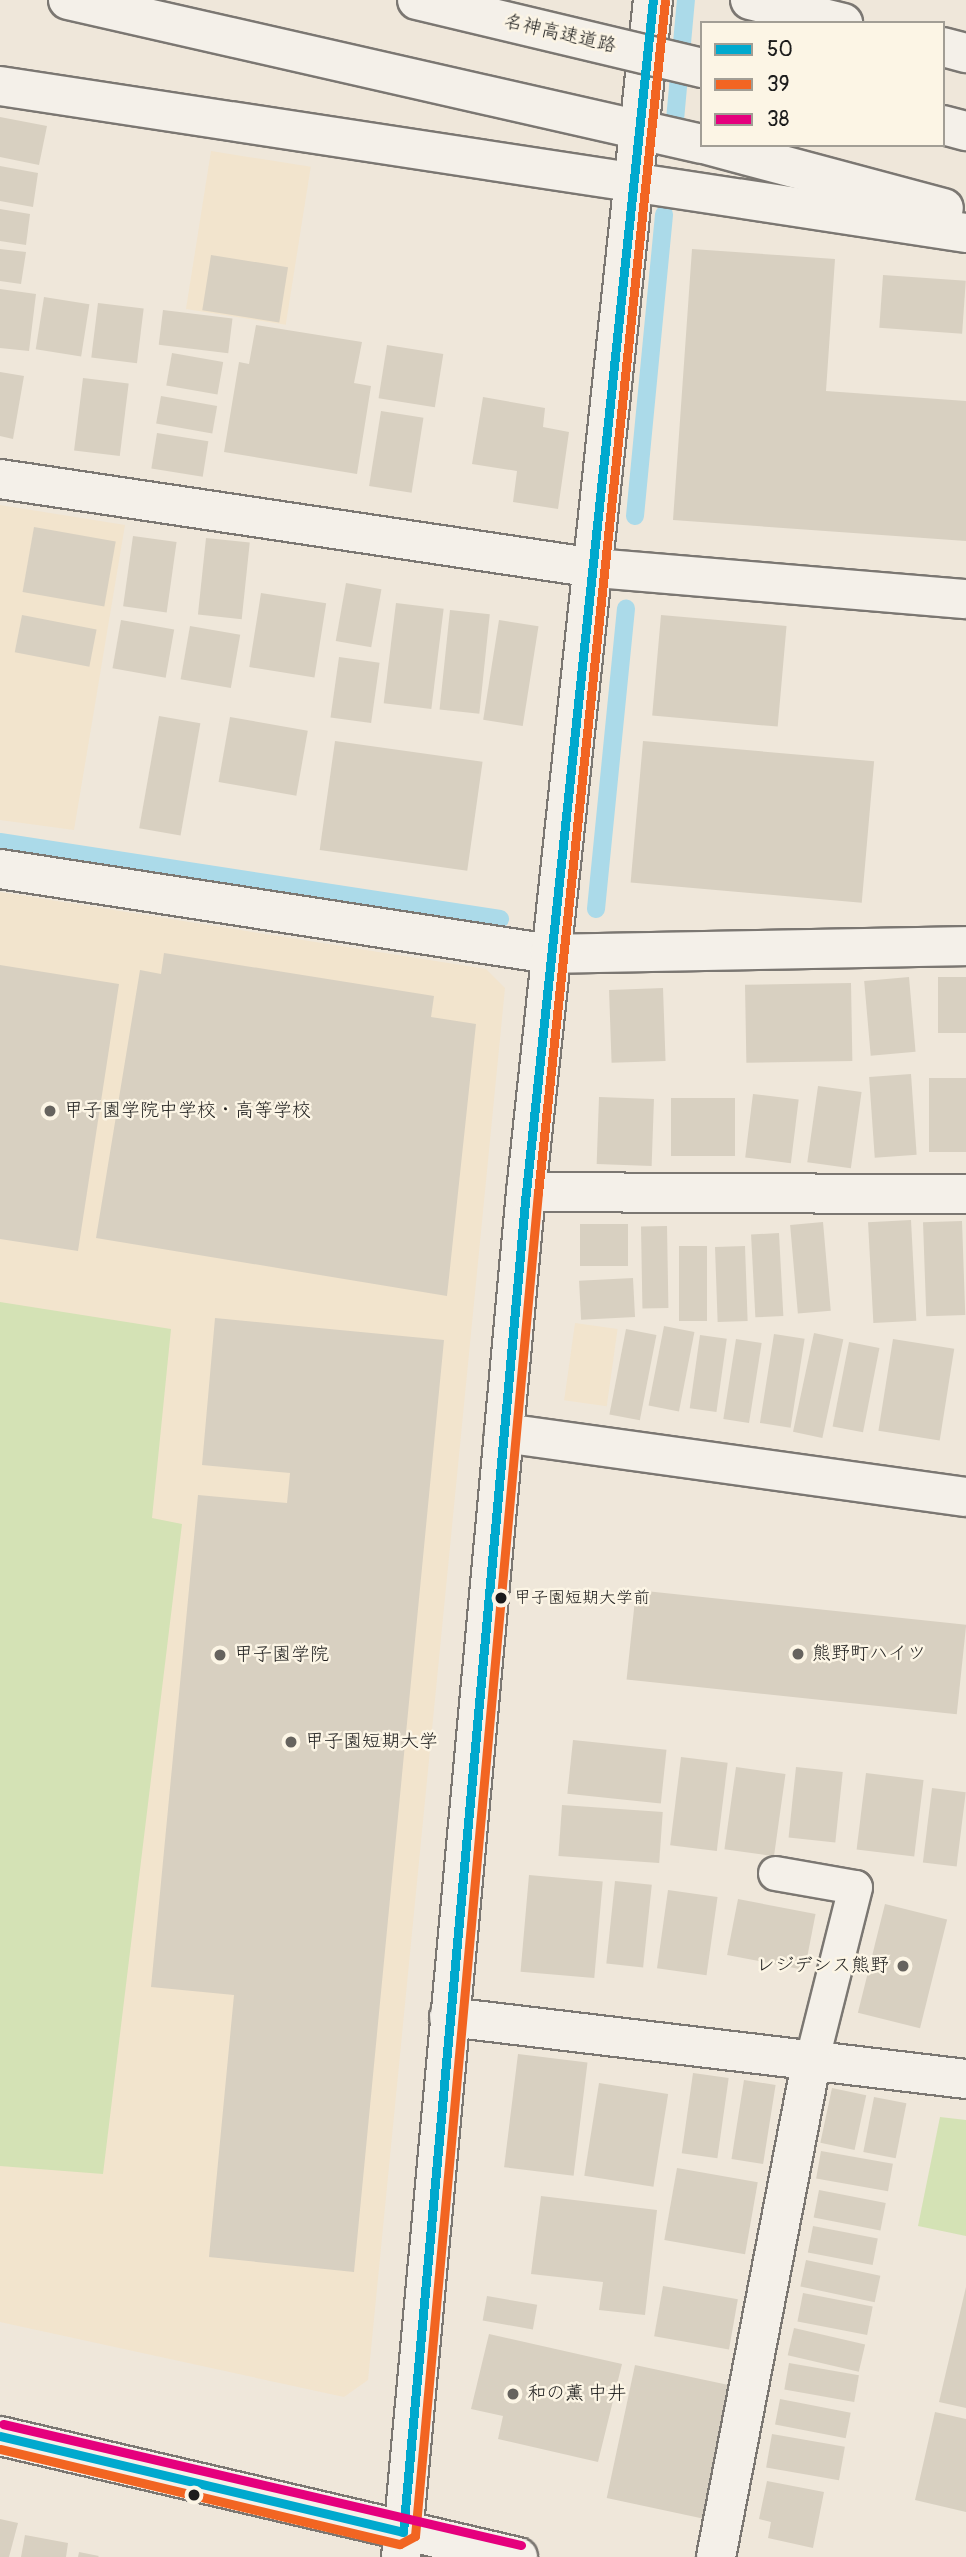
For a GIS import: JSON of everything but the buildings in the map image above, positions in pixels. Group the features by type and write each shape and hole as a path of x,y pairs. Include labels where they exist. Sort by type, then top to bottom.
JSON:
{"main road":[{"path":"68,0 637,127 700,143"},
{"name":"名神高速道路","path":"417,0 700,68"},
{"path":"402,2545 526,1192 550,954 595,568 630,183 653,0"},
{"path":"750,0 836,21"},
{"path":"945,48 966,53"},
{"path":"0,86 966,233"},
{"path":"945,126 966,131"},
{"path":"715,147 966,214"},
{"path":"0,479 595,568 966,600"},
{"path":"0,869 550,954 966,946"},
{"path":"526,1192 966,1194"},
{"path":"505,1433 966,1497"},
{"path":"449,2017 966,2079"},
{"path":"716,2557 813,2059"},
{"path":"0,2436 402,2545 518,2557"}],"lane":[{"path":"775,1873 855,1887 813,2059"}],"shaded area":[{"path":"211,151 311,167 286,325 186,309"},
{"path":"0,505 125,525 74,830 0,820"},
{"name":"甲子園学院","path":"0,892 486,969 505,988 368,2380 344,2397 0,2322"},
{"path":"575,1323 618,1329 607,1406 564,1400"}],"green space":[{"path":"0,1302 171,1329 152,1518 182,1524 103,2174 0,2166"},
{"path":"940,2117 966,2120 966,2236 918,2226"}],"waterway":[{"path":"675,120 686,0"},
{"path":"635,516 664,214"},
{"path":"596,909 626,608"},
{"path":"0,842 500,919"}],"transit line":[{"name":"50","path":"0,2436 403,2532 526,1192 653,0"},
{"name":"39","path":"0,2449 400,2544 415,2536 538,1193 665,1"},
{"name":"38","path":"3,2424 521,2545"}],"place":[{"name":"甲子園学院中学校・高等学校","path":"50,1111"},
{"name":"甲子園短期大学前","path":"501,1598"},
{"name":"熊野町ハイツ","path":"798,1654"},
{"name":"甲子園学院","path":"220,1655"},
{"name":"甲子園短期大学","path":"291,1742"},
{"name":"レジデンス熊野","path":"903,1966"},
{"name":"和の薫 中井","path":"513,2394"}]}
